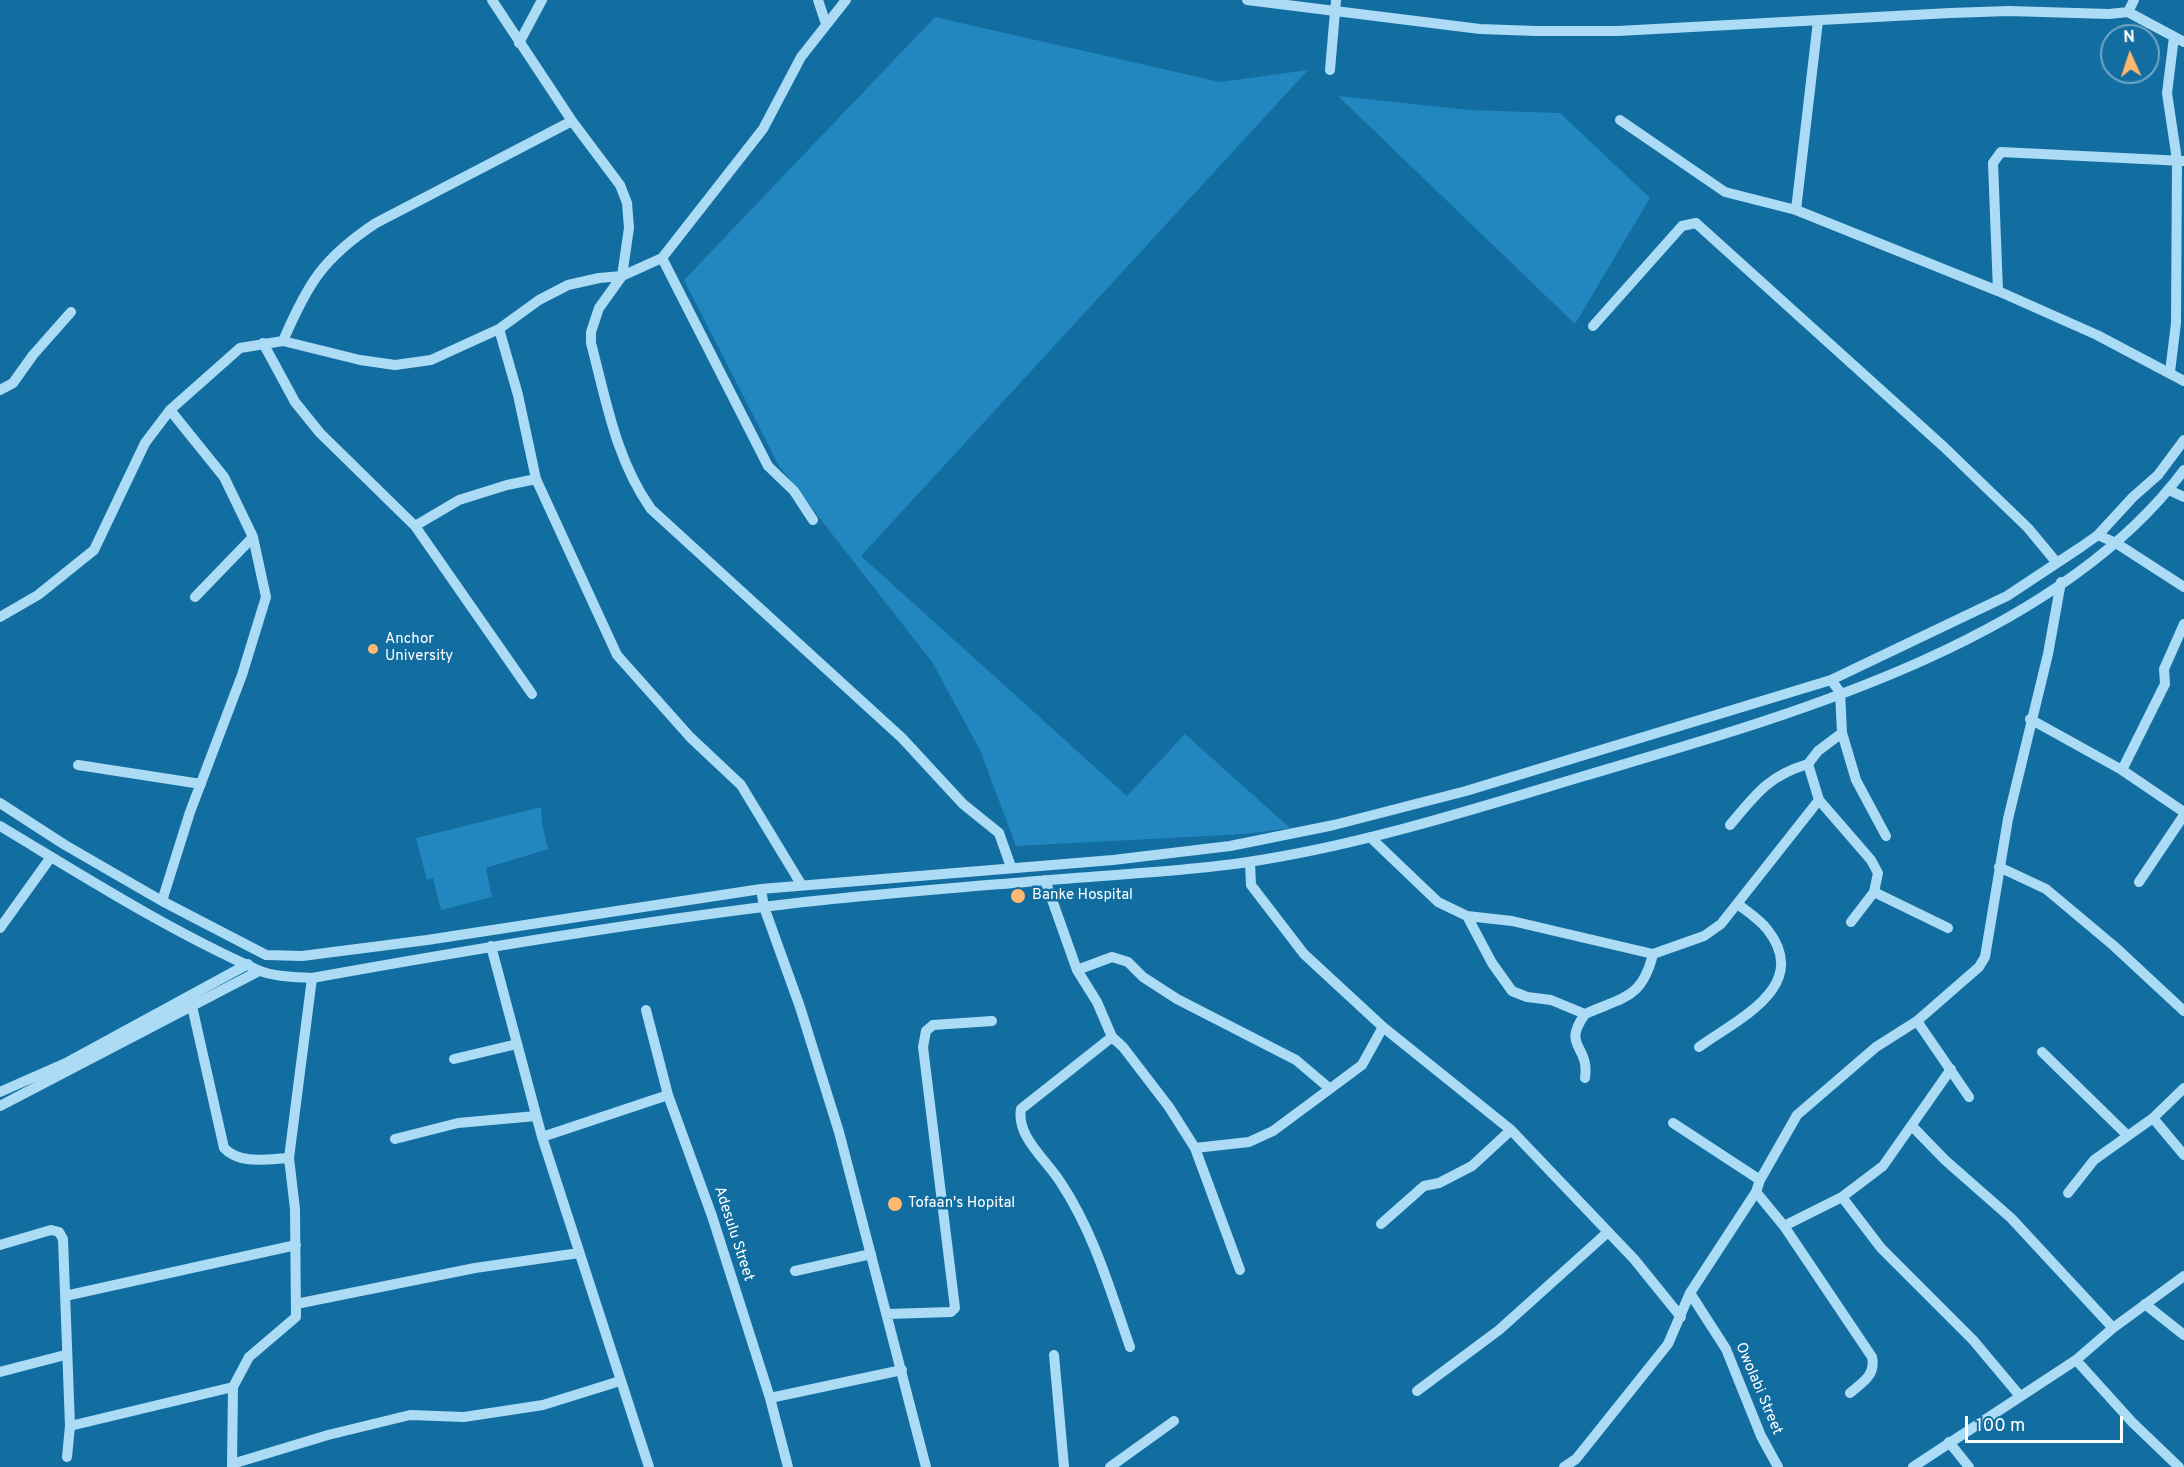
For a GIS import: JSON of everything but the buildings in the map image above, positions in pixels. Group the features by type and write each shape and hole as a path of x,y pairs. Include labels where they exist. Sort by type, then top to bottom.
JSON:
{"street":[{"path":"492,0 572,121 620,185 627,203 629,228 622,276 599,308 591,332 591,343 619,447 641,496 651,509 902,738 963,804 999,833 1011,867"},
{"path":"519,42 542,0"},
{"path":"818,0 826,24"},
{"path":"0,617 38,595 94,550 145,443 170,410 240,348 283,341 360,360 395,365 431,360 499,329 539,300 568,285 599,278 622,276 662,258 763,129 801,57 846,0"},
{"path":"1247,0 1335,6 1480,29 1536,31 1618,31 1818,21 2009,6 2109,14 2128,12 2179,39 2167,93 2180,161 2174,270 2176,323 2170,372"},
{"path":"2128,12 2134,0"},
{"path":"1330,70 1335,6"},
{"path":"1796,210 1818,21"},
{"path":"1620,120 1725,192 1796,210 1998,291 2170,372 2184,381"},
{"path":"283,341 303,294 323,265 349,241 376,223 572,121"},
{"path":"1998,291 1993,163 2001,152 2180,161"},
{"path":"1593,326 1682,226 1696,223 1944,447 2028,528 2057,563"},
{"path":"662,258 768,466 794,491 813,520"},
{"path":"0,390 13,383 33,355 71,312"},
{"path":"499,329 518,395 536,479 563,533 617,655 690,737 741,785 801,884"},
{"path":"263,343 295,402 320,433 415,526 532,694"},
{"path":"162,901 201,784 242,675 265,605 266,588 253,537 224,477 170,410"},
{"path":"0,803 65,845 162,901 267,955 302,956 427,940 761,888 1113,860 1230,846 1334,825 1477,788 1831,680 1998,600 2057,563 2098,535 2133,497 2158,475 2184,440"},
{"path":"0,826 155,920 259,970 284,976 312,978 490,946 764,907 1250,862 1370,837 1481,807 1722,735 1840,692 1972,638 2012,616 2116,543 2169,490 2184,470"},
{"path":"415,526 459,500 507,485 536,479"},
{"path":"2169,490 2184,497"},
{"path":"2098,535 2116,543 2184,587"},
{"path":"195,597 253,537"},
{"path":"1564,1467 1576,1459 1668,1344 1690,1293 1756,1192 1760,1180 1797,1115 1876,1047 1917,1021 1979,967 1985,957 1999,867 2031,719 2048,654 2061,582"},
{"path":"2122,770 2165,684 2164,669 2184,624"},
{"path":"1831,680 1840,692 1842,733 1856,780 1886,836"},
{"path":"2031,719 2122,770 2184,814 2139,882"},
{"path":"1730,825 1770,780 1785,771 1808,764 1818,751 1842,733"},
{"path":"1808,764 1819,800 1871,860 1878,873 1874,892 1851,922"},
{"path":"78,765 201,784"},
{"path":"1370,837 1438,902 1467,916 1512,921 1653,954 1704,936 1721,924 1739,905 1752,883 1819,800"},
{"path":"0,928 51,857"},
{"path":"1250,862 1251,885 1304,954 1383,1027 1510,1130 1608,1232 1681,1317"},
{"path":"1999,867 2046,889 2114,946 2184,1011"},
{"path":"1045,880 1077,970 1097,1002 1112,1037 1123,1047 1162,1099 1195,1148 1240,1270"},
{"path":"761,888 764,907 800,1008 832,1109 926,1467"},
{"path":"1874,892 1948,928"},
{"path":"1699,1047 1770,995 1781,976 1782,954 1766,928 1739,905"},
{"path":"1467,916 1492,963 1512,991 1527,997 1551,1000 1585,1014"},
{"path":"490,946 542,1137 649,1467"},
{"path":"1585,1078 1587,1064 1574,1036 1574,1029 1585,1014 1637,991 1646,978 1653,954"},
{"path":"1077,970 1112,957 1128,962 1143,977 1177,999 1296,1060 1329,1088"},
{"path":"0,1092 69,1062 248,964"},
{"path":"0,1106 259,970"},
{"path":"312,978 289,1158 296,1245 294,1320 249,1357 232,1387 232,1465 328,1435 410,1415 464,1417 543,1405 620,1381"},
{"path":"192,1006 224,1148 230,1155 252,1160 289,1158"},
{"name":"Adesulu Street","path":"646,1010 669,1095 712,1216 770,1398 788,1467"},
{"path":"1917,1021 1969,1097"},
{"path":"887,1314 951,1312 955,1308 923,1047 926,1031 933,1025 992,1022"},
{"path":"1195,1148 1249,1142 1273,1131 1362,1065 1383,1027"},
{"path":"1112,1037 1021,1109 1019,1120 1023,1132 1054,1171 1081,1214 1130,1347"},
{"path":"454,1059 517,1044"},
{"path":"2042,1052 2127,1135"},
{"path":"1785,1226 1842,1197 1883,1166 1951,1069"},
{"path":"2068,1193 2094,1160 2153,1118 2184,1089"},
{"path":"542,1137 669,1095"},
{"path":"395,1139 459,1123 536,1116"},
{"path":"2153,1118 2184,1155"},
{"path":"1673,1123 1760,1180"},
{"path":"1912,1126 1945,1160 2011,1218 2113,1328"},
{"path":"1381,1224 1424,1186 1439,1183 1472,1166 1510,1130"},
{"path":"1756,1192 1785,1226 1872,1357 1874,1366 1871,1375 1850,1393"},
{"path":"1842,1197 1881,1248 1973,1340 2020,1396"},
{"path":"0,1245 51,1230 59,1232 63,1239 65,1355 70,1426 67,1457"},
{"path":"1417,1391 1499,1330 1608,1232"},
{"path":"65,1296 296,1245"},
{"path":"296,1304 475,1268 579,1253"},
{"path":"795,1271 871,1254"},
{"path":"1913,1467 2076,1360 2113,1328 2184,1276"},
{"name":"Owolabi Street","path":"1690,1293 1726,1350 1761,1436 1778,1467"},
{"path":"2145,1304 2184,1335"},
{"path":"1054,1354 1064,1467"},
{"path":"0,1372 65,1355"},
{"path":"2076,1360 2132,1422 2179,1467"},
{"path":"770,1398 902,1370"},
{"path":"70,1426 232,1387"},
{"path":"1110,1467 1174,1421"},
{"path":"1949,1443 1969,1467"}],"shaded area":[{"path":"935,17 1220,82 1308,70 861,556 1127,796 1185,734 1290,828 1246,834 1016,846 980,750 932,662 779,466 684,280"},
{"path":"1338,96 1470,110 1560,113 1650,198 1575,324"},
{"path":"541,807 542,824 548,849 486,868 492,897 441,910 433,878 427,880 416,838"}],"place":[{"name":"Anchor University","path":"373,649"},
{"name":"Banke Hospital","path":"1018,896"},
{"name":"Tofaan's Hopital","path":"895,1204"}]}
